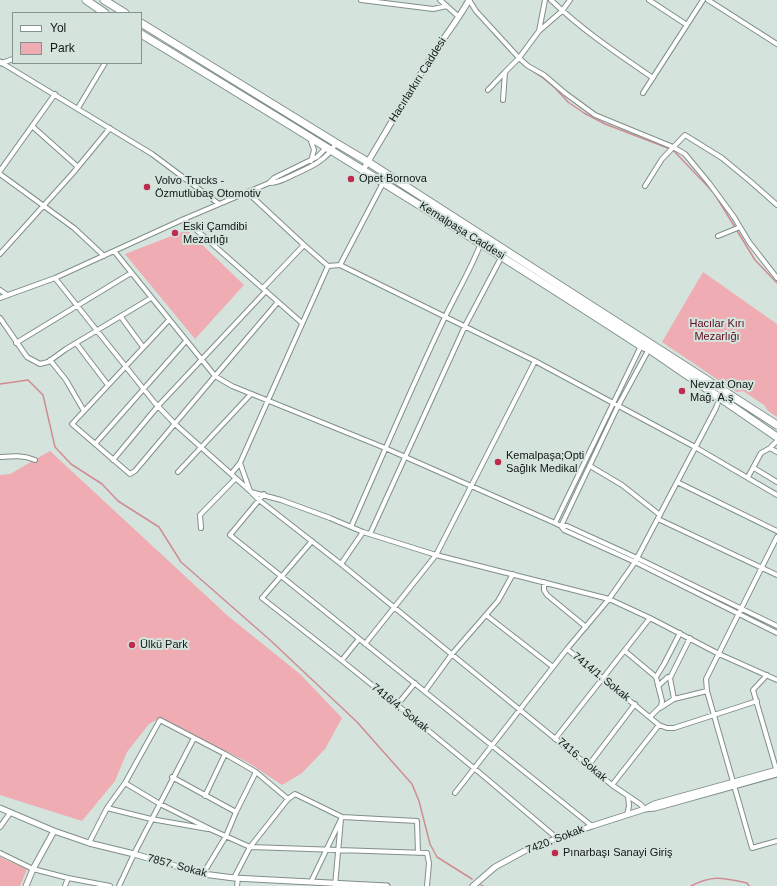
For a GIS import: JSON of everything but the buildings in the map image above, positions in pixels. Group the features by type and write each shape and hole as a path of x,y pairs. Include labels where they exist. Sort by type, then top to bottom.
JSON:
{"main road":[{"path":"86,0 104,12"},
{"path":"104,0 123,12"},
{"path":"142,24 334,142 329,149"},
{"name":"Kemalpaşa Caddesi","path":"142,35 310,136 502,256 640,346 649,349 777,437"},
{"name":"Kemalpaşa Caddesi","path":"334,142 368,162 777,426"}],"street":[{"path":"361,0 433,9 446,6"},
{"path":"440,0 459,17"},
{"path":"469,0 476,11 518,58 528,66 544,75 565,93 595,115 685,154 709,183 749,242 777,278"},
{"name":"Hacırlarkırı Caddesi","path":"363,170 428,62 469,0"},
{"path":"539,31 545,0"},
{"path":"551,0 562,11 609,48 653,78"},
{"path":"488,90 518,58 539,31 562,11 570,0"},
{"path":"649,0 687,24"},
{"path":"643,93 703,0"},
{"path":"708,0 777,44"},
{"path":"1,62 12,59"},
{"path":"1,62 152,154 218,204"},
{"path":"78,108 104,64"},
{"path":"503,100 505,72"},
{"path":"55,94 0,172 74,228 104,256"},
{"path":"32,126 78,167"},
{"path":"0,254 78,167 110,128"},
{"path":"644,186 662,159 685,135 722,158 777,205"},
{"path":"310,136 314,150 311,161"},
{"path":"269,183 274,178 311,161 329,149"},
{"path":"0,298 55,278 218,204 269,183 276,183 312,167 321,161 329,149"},
{"path":"340,265 383,182"},
{"path":"246,192 328,266 340,265 536,361 695,447 777,495"},
{"path":"184,219 302,323"},
{"path":"718,236 739,227"},
{"path":"351,527 445,316 475,259 481,243"},
{"path":"113,460 158,406 304,245"},
{"path":"114,252 214,376 250,394 385,448 561,526 567,526 777,633"},
{"path":"370,534 464,326 502,256"},
{"path":"231,474 240,463 328,266"},
{"path":"16,343 131,273"},
{"name":"7416. Sokak","path":"55,278 158,406 175,424 235,479 588,766 645,809"},
{"path":"0,290 7,295"},
{"path":"0,318 27,357 40,364 50,360 151,298"},
{"path":"169,320 72,424 130,474 135,471 278,302"},
{"path":"121,317 143,347"},
{"path":"95,444 186,341"},
{"path":"76,343 108,385"},
{"path":"555,523 640,346"},
{"path":"561,526 618,406 649,349"},
{"path":"50,360 66,380 84,411"},
{"path":"365,644 436,555 536,361"},
{"path":"178,472 250,394"},
{"path":"455,793 567,649 609,599 636,560 716,408 720,397"},
{"path":"748,477 762,453 777,441"},
{"path":"770,448 777,452"},
{"path":"0,458 26,456 35,460"},
{"path":"240,463 250,491 264,494 330,518 363,532 436,555 609,599 650,618 719,654 777,680"},
{"path":"590,466 622,486 659,517 777,575"},
{"path":"754,468 777,482"},
{"path":"201,528 200,515 235,479"},
{"path":"677,482 777,531"},
{"path":"264,494 230,535 592,826"},
{"path":"341,564 363,532"},
{"path":"777,537 763,568 741,608 706,679 707,691 752,848 777,841"},
{"path":"281,576 312,541"},
{"path":"636,560 777,626"},
{"path":"425,691 452,654 498,602 513,574"},
{"name":"7416/4. Sokak","path":"281,576 262,598 342,660 475,768 558,839"},
{"path":"544,582 544,590 547,595 586,627"},
{"path":"486,615 553,667"},
{"path":"555,739 650,618"},
{"path":"656,677 680,633"},
{"path":"658,686 669,678 690,638"},
{"path":"342,660 359,639"},
{"name":"7414/1. Sokak","path":"567,649 659,725"},
{"path":"625,651 656,677 662,701 660,706 650,717"},
{"path":"660,671 669,678 674,699"},
{"path":"767,675 753,690 777,772"},
{"path":"397,705 415,683"},
{"path":"650,717 674,699 707,691"},
{"path":"612,785 659,725 667,728 674,728 756,701"},
{"path":"588,766 635,704"},
{"path":"89,843 107,808 125,783 160,720 226,754 256,772 288,798"},
{"path":"119,886 172,777 194,738"},
{"path":"205,796 226,754"},
{"path":"203,874 226,836 256,772"},
{"name":"7420. Sokak","path":"473,886 495,867 528,849 645,809 654,804 777,772"},
{"path":"172,777 236,812"},
{"path":"125,783 160,804 250,847 427,853 427,886"},
{"path":"237,886 236,878 250,847 288,798 295,794 342,817 417,821 418,853"},
{"path":"626,815 629,806 628,796"},
{"name":"7857. Sokak","path":"0,808 54,831 89,843 203,874 236,878 311,882 336,885 387,886"},
{"path":"107,808 151,820 212,830"},
{"path":"0,827 10,812"},
{"path":"311,882 342,817"},
{"path":"336,885 342,817"},
{"path":"26,886 33,869 54,831"},
{"path":"0,853 33,869 68,878 110,886"},
{"path":"65,886 68,878"},
{"path":"80,886 83,881"}],"green space":[{"path":"187,230 244,285 195,339 125,254"},
{"name":"Hacılar Kırı Mezarlığı","path":"703,272 777,324 777,417 768,411 764,405 743,391 737,392 727,386 662,342"},
{"name":"Ülkü Park","path":"50,451 228,616 300,674 342,718 325,749 302,773 282,785 249,763 160,718 149,724 127,752 115,781 82,821 0,795 0,475 10,474"},
{"path":"0,857 27,869 20,886 0,886"}],"waterway":[{"path":"494,34 516,57"},
{"path":"525,66 543,78 568,102 584,113 605,124 673,150 714,193 755,260 777,283"},
{"path":"0,384 28,380 43,395 55,447 71,464 102,484 118,501 159,527 181,562 270,640 357,722 412,784 419,801 430,844 437,857 472,879"},
{"path":"691,886 712,878 747,883 749,886"}],"place":[{"name":"Opet Bornova","path":"351,179"},
{"name":"Volvo Trucks - Özmutlubaş Otomotiv","path":"147,187"},
{"name":"Eski Çamdibi Mezarlığı","path":"175,233"},
{"name":"Nevzat Onay Mağ. A.ş","path":"682,391"},
{"name":"Kemalpaşa;Opti Sağlık Medikal","path":"498,462"},
{"name":"Ülkü Park","path":"132,645"},
{"name":"Pınarbaşı Sanayi Giriş","path":"555,853"}]}
